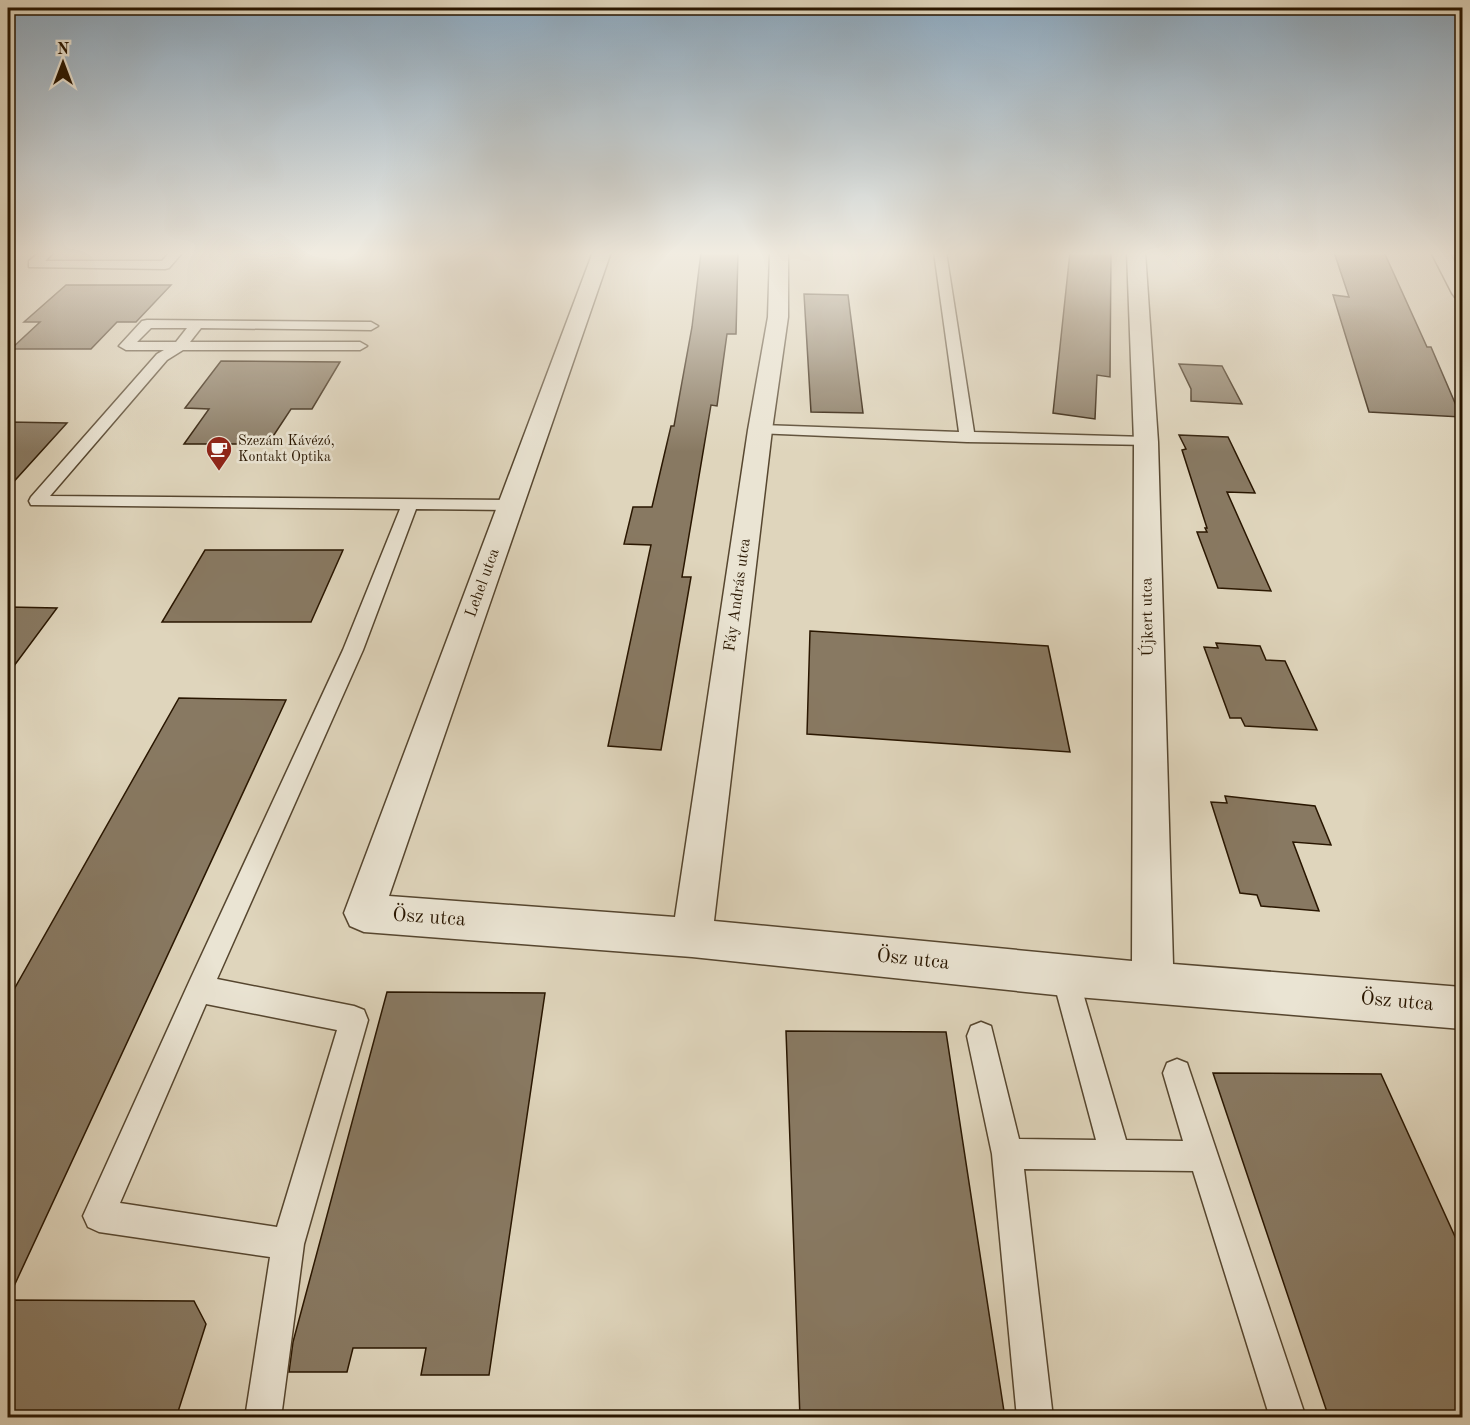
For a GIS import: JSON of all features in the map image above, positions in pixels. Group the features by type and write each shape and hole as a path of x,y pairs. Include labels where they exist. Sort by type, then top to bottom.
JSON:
{"street":[{"name":"Lehel utca","path":"364,913 578,318"},
{"name":"Fáy András utca","path":"692,938 760,430 778,318"},
{"name":"Újkert utca","path":"1140,318 1146,442 1153,983"},
{"name":"Ösz utca","path":"364,913 692,938 1065,976 1462,1008"}],"lane":[{"path":"950,318 967,436"},
{"path":"360,346 126,346 147,324 371,326"},
{"path":"197,325 180,346 162,357 38,501 512,504"},
{"path":"241,346 256,325"},
{"path":"760,430 1146,442"},
{"path":"288,1244 99,1216 353,650 410,504"},
{"path":"1065,976 1115,1155"},
{"path":"199,989 354,1020 288,1244 263,1418"},
{"path":"981,1036 1007,1154 1035,1418"},
{"path":"1177,1072 1288,1418"},
{"path":"1007,1154 1203,1156"}],"building":[{"path":"28,318 139,318 136,322 117,322 91,349 11,349 40,322 24,322"},
{"path":"693,318 736,318 736,334 727,334 717,406 711,405 682,577 691,577 661,750 608,746 651,545 624,544 633,507 652,507 671,426 674,426"},
{"path":"805,318 851,318 863,413 811,412"},
{"path":"1063,318 1110,318 1110,377 1097,375 1095,419 1053,413"},
{"path":"1340,318 1414,318 1427,347 1431,347 1461,417 1369,412"},
{"path":"221,361 340,362 312,409 291,409 268,444 184,444 209,409 185,408"},
{"path":"1179,364 1222,366 1242,404 1191,401 1191,389"},
{"path":"8,422 67,423 8,488"},
{"path":"1179,435 1228,437 1255,493 1227,492 1271,591 1218,588 1197,532 1207,532 1205,528 1207,528 1182,450 1186,449"},
{"path":"205,550 343,550 311,622 162,622"},
{"path":"8,607 57,608 8,674"},
{"path":"810,631 1048,646 1070,752 807,734"},
{"path":"1216,643 1260,646 1266,660 1285,661 1317,730 1245,726 1241,718 1230,718 1204,647 1218,648"},
{"path":"179,698 286,700 8,1299 8,1000"},
{"path":"1225,796 1315,806 1331,845 1293,842 1319,911 1261,906 1257,895 1240,893 1211,802 1227,803"},
{"path":"387,992 545,993 489,1375 421,1375 426,1348 353,1348 347,1372 289,1372 293,1342"},
{"path":"786,1031 946,1032 1005,1418 800,1418"},
{"path":"1213,1073 1381,1074 1462,1252 1462,1418 1329,1418"},
{"path":"8,1300 194,1301 206,1324 176,1418 8,1418"}],"place":[{"name":"Szezám Kávézó, Kontakt Optika","path":"219,472"}]}
